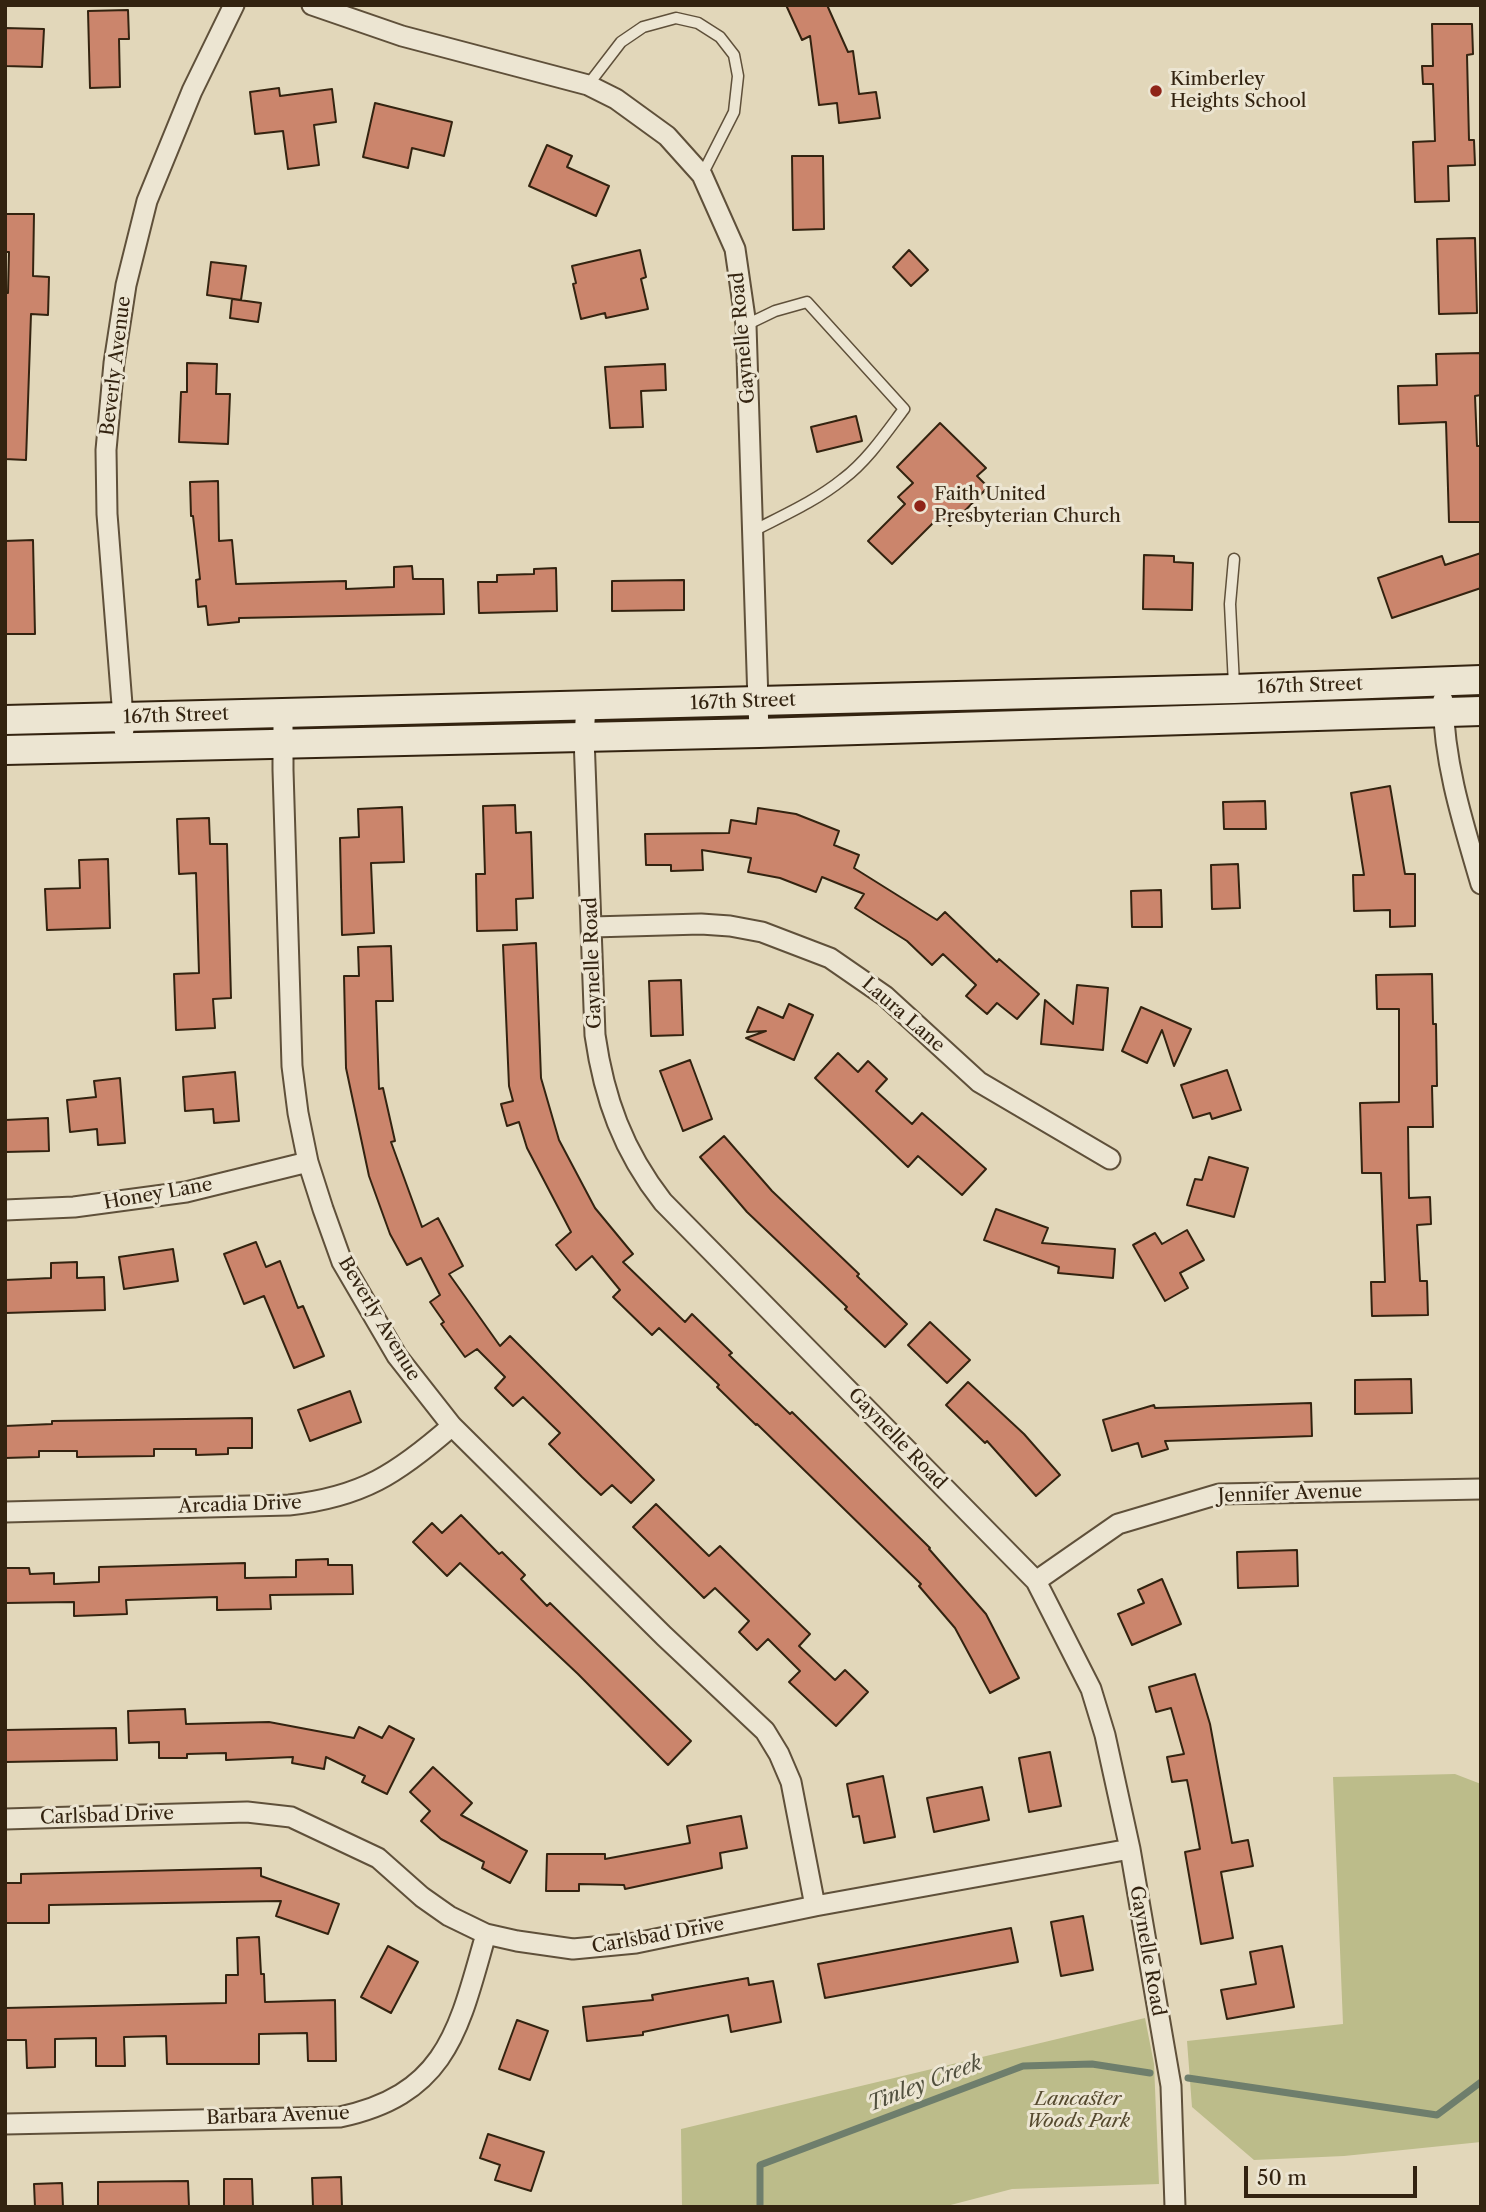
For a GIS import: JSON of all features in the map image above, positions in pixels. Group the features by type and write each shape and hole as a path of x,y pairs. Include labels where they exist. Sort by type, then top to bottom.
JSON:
{"main road":[{"name":"167th Street","path":"5,720 1234,689 1481,680"},
{"name":"167th Street","path":"5,750 759,733 1481,711"}],"street":[{"name":"Beverly Avenue","path":"125,747 107,514 106,450 116,350 126,285 147,201 192,91 234,5"},
{"name":"Gaynelle Road","path":"312,5 402,36 589,85 615,99 667,136 702,175 735,249 746,325 759,733"},
{"path":"1443,681 1448,760 1457,802 1481,884"},
{"name":"Gaynelle Road","path":"586,706 584,737 595,1035 600,1067 623,1138 647,1181 673,1211 1036,1581 1091,1689 1105,1735 1130,1849 1171,2086 1175,2207"},
{"name":"Beverly Avenue","path":"283,713 292,1066 308,1162 342,1262 397,1356 453,1426 664,1636 765,1731 791,1782 815,1906"},
{"name":"Laura Lane","path":"592,927 701,924 730,926 762,932 830,958 886,996 979,1082 1110,1159"},
{"name":"Honey Lane","path":"5,1210 74,1207 186,1192 308,1162"},
{"name":"Arcadia Drive","path":"5,1512 318,1502 345,1496 393,1474 453,1426"},
{"name":"Jennifer Avenue","path":"1036,1581 1118,1524 1219,1494 1481,1489"},
{"name":"Carlsbad Drive","path":"5,1819 247,1812 291,1817 379,1858 422,1897 449,1916 486,1934 563,1948 605,1947 662,1938 815,1906 1130,1849"},
{"name":"Barbara Avenue","path":"5,2124 340,2117 365,2112 387,2103 413,2086 434,2067 450,2045 486,1934"}],"lane":[{"path":"589,85 621,42 643,27 676,18 698,23 720,37 734,55 738,76 734,112 702,175"},
{"path":"746,325 775,311 807,302 904,409 882,439 845,478 806,505 753,531"},
{"path":"1234,559 1230,604 1234,689"}],"green space":[{"path":"1455,1774 1481,1784 1481,2142 1344,2156 1254,2160 1192,2107 1187,2041 1343,2024 1333,1777"},
{"name":"Lancaster Woods Park","path":"1145,2018 1154,2064 1159,2184 1012,2189 943,2207 682,2207 681,2129"}],"building":[{"path":"786,5 827,5 848,52 853,51 859,94 876,92 880,118 839,123 837,103 819,105 810,36 802,40"},
{"path":"128,10 129,39 119,39 120,87 90,88 88,11"},
{"path":"1432,24 1472,24 1473,54 1467,55 1469,140 1474,140 1475,165 1448,166 1449,201 1415,202 1413,142 1435,141 1433,84 1423,84 1422,66 1433,66"},
{"path":"5,28 44,29 42,67 5,66"},
{"path":"279,88 280,96 332,89 336,122 314,125 319,165 288,169 283,131 255,134 250,92"},
{"path":"375,103 452,122 444,156 412,148 408,168 363,157"},
{"path":"547,145 572,156 567,167 609,186 596,216 529,186"},
{"path":"792,156 823,156 824,229 793,230"},
{"path":"5,214 34,214 33,276 49,277 48,315 31,314 26,460 5,459 5,293 8,293 9,252 5,252"},
{"path":"1475,238 1477,313 1439,314 1437,239"},
{"path":"640,250 646,277 641,279 648,309 606,318 605,313 581,319 572,266"},
{"path":"909,250 928,270 911,286 893,267"},
{"path":"211,262 246,266 241,300 207,295"},
{"path":"232,299 261,303 258,322 230,318"},
{"path":"1481,353 1481,395 1475,396 1477,446 1481,446 1481,522 1449,522 1446,422 1399,424 1398,386 1437,385 1436,354"},
{"path":"187,363 217,364 216,394 230,394 228,444 179,442 181,392 187,392"},
{"path":"665,364 666,390 641,391 643,427 610,428 605,367"},
{"path":"856,416 862,441 817,452 811,427"},
{"path":"940,423 986,468 977,476 988,487 950,526 940,516 892,564 868,541 905,504 898,497 913,483 897,467"},
{"path":"218,481 219,541 232,540 236,584 346,581 346,589 394,587 394,567 412,566 413,579 443,579 444,614 239,618 239,622 208,625 206,606 198,607 196,580 200,579 191,516 190,482"},
{"path":"33,540 35,634 5,634 5,541"},
{"path":"1481,553 1481,588 1392,618 1378,578 1442,556 1445,565"},
{"path":"1144,555 1174,556 1174,562 1193,563 1192,610 1143,609"},
{"path":"556,568 557,611 479,613 478,582 497,582 497,575 534,574 534,569"},
{"path":"684,580 684,610 612,611 612,581"},
{"path":"1390,786 1405,874 1415,874 1415,926 1390,927 1390,910 1354,911 1353,875 1364,875 1351,793"},
{"path":"1265,801 1266,829 1224,829 1223,802"},
{"path":"515,805 516,833 531,832 533,898 516,899 517,930 477,931 476,874 485,874 483,806"},
{"path":"402,807 404,862 371,863 374,933 342,935 340,838 359,837 358,809"},
{"path":"758,808 796,814 839,831 834,845 859,855 854,868 937,920 945,912 997,962 999,959 1039,994 1017,1019 997,1003 987,1014 966,996 976,985 943,954 932,965 907,941 855,908 864,894 822,877 816,892 780,878 748,872 751,858 702,850 703,870 671,871 671,865 646,865 645,834 729,833 731,820 756,824"},
{"path":"209,818 210,844 227,844 231,998 213,999 215,1028 176,1030 174,974 199,973 196,873 179,874 177,819"},
{"path":"108,859 110,928 47,930 45,889 80,888 79,860"},
{"path":"1238,864 1240,908 1212,909 1211,865"},
{"path":"1161,890 1162,927 1132,927 1131,891"},
{"path":"536,943 541,1078 559,1140 595,1208 633,1254 623,1262 685,1322 692,1314 732,1353 729,1355 790,1414 792,1412 930,1548 986,1614 1019,1678 990,1693 955,1628 919,1586 921,1584 659,1328 652,1335 613,1297 620,1290 592,1256 576,1270 556,1245 571,1232 527,1148 519,1122 507,1126 501,1104 513,1101 509,1086 503,945"},
{"path":"391,946 393,1001 376,1001 379,1089 383,1088 395,1141 391,1142 422,1227 438,1218 463,1266 449,1274 500,1346 510,1336 654,1480 631,1503 612,1485 601,1495 549,1444 560,1433 523,1397 513,1406 495,1388 505,1377 477,1349 465,1357 441,1324 444,1322 430,1302 440,1295 421,1258 407,1265 390,1234 369,1176 346,1068 344,976 359,976 358,947"},
{"path":"1432,974 1437,1086 1432,1086 1433,1127 1408,1127 1409,1198 1430,1197 1431,1224 1417,1225 1420,1281 1427,1281 1428,1315 1372,1316 1371,1282 1385,1282 1381,1173 1362,1173 1360,1103 1399,1102 1399,1009 1377,1009 1376,975"},
{"path":"681,980 683,1035 651,1036 649,981"},
{"path":"1077,985 1108,988 1103,1050 1041,1044 1045,1000 1073,1024"},
{"path":"789,1004 813,1015 794,1060 746,1038 766,1031 747,1032 758,1007 783,1018"},
{"path":"1141,1007 1191,1029 1174,1066 1162,1030 1147,1063 1122,1051"},
{"path":"838,1053 858,1072 868,1061 887,1079 876,1091 912,1124 922,1113 986,1169 962,1195 918,1156 908,1167 815,1078"},
{"path":"690,1060 712,1119 683,1131 660,1071"},
{"path":"1227,1070 1241,1110 1212,1119 1210,1113 1193,1118 1181,1085"},
{"path":"235,1072 239,1121 214,1123 213,1109 185,1111 183,1077"},
{"path":"120,1078 125,1143 98,1145 97,1129 70,1132 67,1100 96,1097 94,1081"},
{"path":"48,1118 49,1151 5,1152 5,1120"},
{"path":"724,1136 772,1191 907,1324 885,1347 747,1212 700,1157"},
{"path":"1209,1157 1248,1168 1234,1217 1187,1205 1195,1179 1202,1180"},
{"path":"996,1209 1048,1228 1042,1243 1115,1249 1113,1278 1058,1273 1059,1267 984,1240"},
{"path":"1187,1230 1204,1260 1180,1273 1188,1288 1165,1301 1133,1245 1155,1233 1162,1244"},
{"path":"256,1242 266,1267 280,1261 298,1308 303,1306 324,1356 294,1368 264,1296 244,1304 224,1254"},
{"path":"173,1249 178,1281 124,1289 119,1257"},
{"path":"77,1262 77,1278 104,1277 105,1310 5,1313 5,1280 51,1278 51,1263"},
{"path":"930,1322 970,1360 947,1383 908,1345"},
{"path":"1411,1379 1412,1413 1355,1414 1355,1380"},
{"path":"968,1382 1024,1434 1060,1475 1036,1496 987,1441 985,1443 946,1405"},
{"path":"350,1391 361,1422 310,1441 298,1410"},
{"path":"1311,1403 1312,1436 1165,1441 1168,1449 1142,1457 1138,1443 1112,1451 1103,1420 1154,1405 1155,1408"},
{"path":"252,1418 252,1448 228,1448 228,1454 196,1455 196,1449 154,1449 154,1456 77,1457 77,1451 39,1451 39,1457 5,1458 5,1426 52,1424 52,1421"},
{"path":"656,1504 709,1556 720,1546 810,1634 799,1646 835,1680 845,1670 868,1692 836,1726 789,1682 800,1671 768,1639 757,1650 739,1632 749,1621 715,1588 704,1598 633,1527"},
{"path":"461,1515 499,1554 502,1552 525,1575 521,1579 547,1606 550,1603 691,1741 668,1765 578,1674 460,1563 447,1576 413,1542 432,1523 442,1533"},
{"path":"1297,1550 1298,1586 1238,1588 1237,1552"},
{"path":"328,1559 328,1565 352,1565 353,1594 270,1595 271,1609 217,1610 217,1597 126,1600 127,1614 74,1616 74,1602 5,1603 5,1568 29,1568 30,1574 54,1573 54,1584 99,1582 99,1567 245,1563 245,1578 296,1577 296,1560"},
{"path":"1162,1579 1181,1624 1132,1645 1118,1614 1144,1603 1138,1590"},
{"path":"1195,1674 1210,1724 1232,1843 1248,1840 1253,1866 1221,1872 1233,1938 1201,1944 1185,1852 1200,1849 1192,1805 1187,1780 1172,1782 1167,1757 1184,1754 1171,1708 1156,1712 1149,1687"},
{"path":"185,1709 186,1724 269,1722 354,1738 359,1727 382,1738 389,1726 414,1739 387,1794 362,1782 365,1776 326,1757 324,1769 292,1763 293,1757 226,1760 226,1753 159,1758 159,1742 129,1743 128,1711"},
{"path":"116,1728 117,1760 5,1762 5,1730"},
{"path":"1050,1752 1061,1806 1029,1812 1019,1758"},
{"path":"433,1767 472,1803 461,1815 527,1851 510,1883 482,1868 484,1862 441,1839 421,1821 430,1811 410,1792"},
{"path":"883,1776 895,1837 864,1843 859,1816 853,1817 847,1784"},
{"path":"982,1787 989,1820 934,1832 927,1798"},
{"path":"741,1816 747,1848 720,1853 722,1868 625,1889 624,1885 579,1884 579,1891 546,1891 547,1854 605,1854 605,1859 690,1843 687,1826"},
{"path":"261,1868 261,1876 339,1904 328,1934 276,1916 281,1901 49,1905 49,1923 5,1923 5,1883 21,1883 21,1874"},
{"path":"1083,1916 1093,1970 1061,1976 1051,1922"},
{"path":"1011,1928 1018,1962 825,1998 818,1964"},
{"path":"259,1937 265,2002 335,2000 336,2061 308,2061 307,2033 259,2034 259,2064 167,2064 166,2036 124,2037 125,2066 96,2066 96,2038 55,2039 55,2067 27,2068 26,2040 5,2040 5,2008 226,2003 226,1975 238,1975 237,1938"},
{"path":"388,1946 418,1962 391,2013 361,1997"},
{"path":"1282,1946 1294,2007 1227,2019 1221,1990 1256,1984 1250,1952"},
{"path":"748,1978 749,1985 773,1981 781,2022 731,2032 728,2015 643,2032 643,2035 587,2041 583,2007 653,2000 652,1995"},
{"path":"517,2020 548,2031 530,2080 499,2069"},
{"path":"488,2134 544,2152 531,2191 495,2180 500,2165 480,2158"},
{"path":"341,2177 342,2207 313,2207 312,2178"},
{"path":"224,2179 252,2179 253,2207 224,2207"},
{"path":"188,2181 189,2207 98,2207 98,2182"},
{"path":"62,2183 63,2207 35,2207 34,2184"}],"waterway":[{"name":"Tinley Creek","path":"760,2207 760,2165 1023,2066 1092,2064 1150,2073"},
{"name":"Tinley Creek","path":"1188,2078 1437,2115 1481,2082"}],"place":[{"name":"Kimberley Heights School","path":"1156,91"},
{"name":"Faith United Presbyterian Church","path":"920,506"}]}
